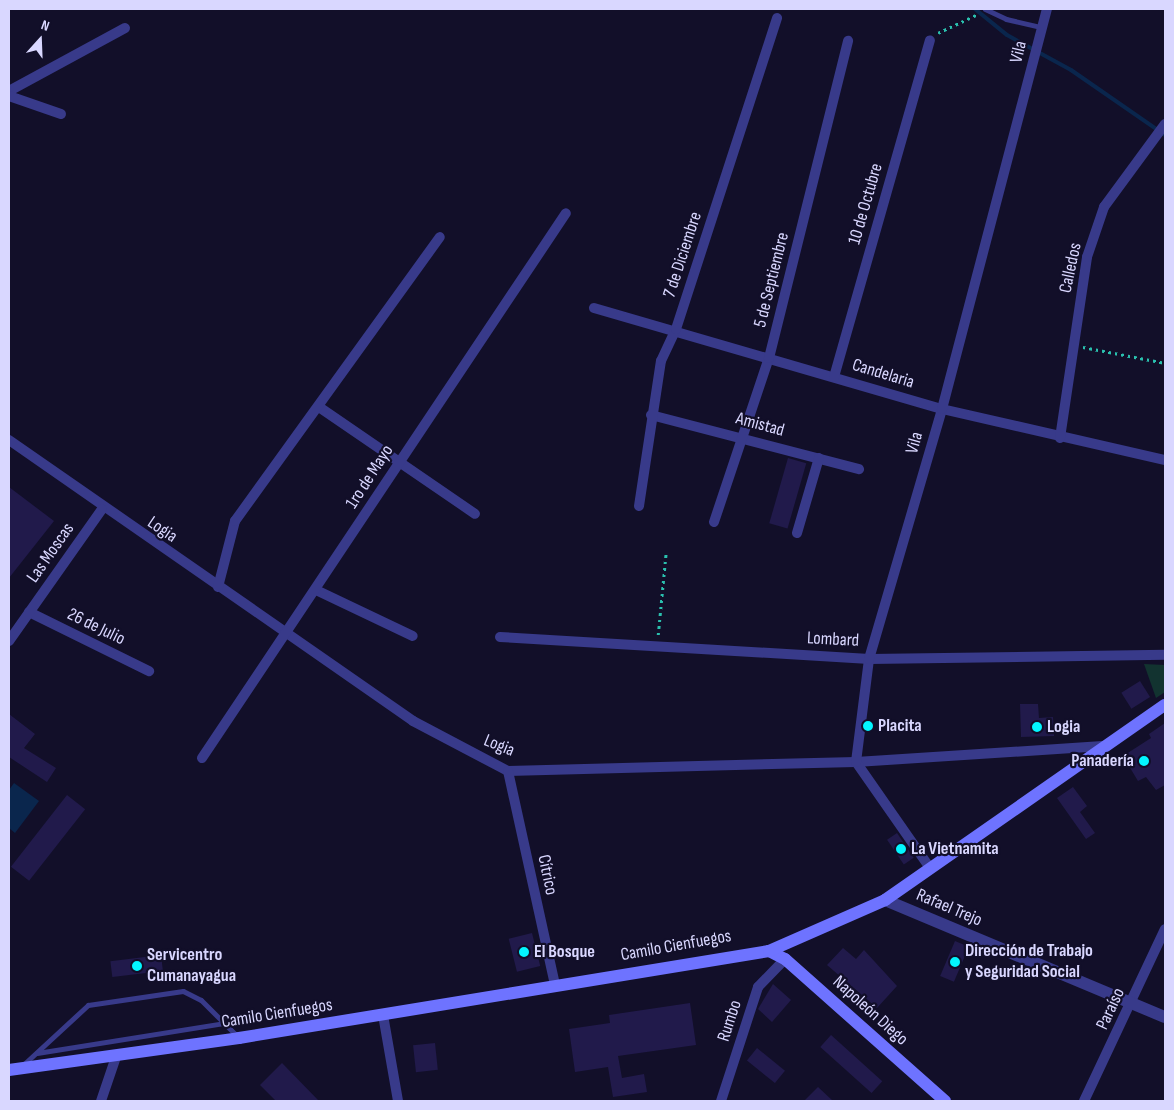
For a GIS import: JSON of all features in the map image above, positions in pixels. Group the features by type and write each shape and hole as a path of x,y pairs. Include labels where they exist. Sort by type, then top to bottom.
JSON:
{"main road":[{"name":"Camilo Cienfuegos","path":"14,1070 239,1038 769,951 885,900 1102,746 1165,705"},
{"name":"Napoleón Diego","path":"769,951 785,959 945,1101"}],"street":[{"name":"Vila","path":"856,762 869,658 942,409 1046,9"},
{"name":"7 de Diciembre","path":"638,506 661,361 676,329 777,18"},
{"path":"9,92 125,28"},
{"name":"10 de Octubre","path":"834,377 930,40"},
{"name":"5 de Septiembre","path":"714,522 769,358 848,41"},
{"path":"9,96 60,114"},
{"name":"Calledos","path":"1060,438 1087,256 1104,207 1164,125"},
{"name":"1ro de Mayo","path":"202,758 566,213"},
{"path":"218,587 235,521 440,238"},
{"name":"Candelaria","path":"594,308 676,329 942,409 1060,438 1165,460"},
{"path":"319,407 476,514"},
{"name":"Amistad","path":"651,415 743,437 859,469"},
{"name":"Logia","path":"9,440 102,509 414,722 508,771 856,762 1102,746"},
{"path":"797,533 819,458"},
{"name":"Las Moscas","path":"9,641 102,509"},
{"path":"316,590 413,636"},
{"name":"26 de Julio","path":"30,612 149,672"},
{"name":"Lombard","path":"500,637 869,658 1165,655"},
{"path":"856,762 930,868"},
{"name":"Cítrico","path":"508,771 555,985"},
{"name":"Rafael Trejo","path":"885,900 1165,1017"},
{"name":"Paraíso","path":"1084,1101 1132,1004 1165,930"},
{"name":"Rumbo","path":"723,1100 758,987 785,959"},
{"path":"383,1015 398,1101"},
{"path":"101,1101 116,1056"}],"lane":[{"path":"985,9 1006,19 1041,27"},
{"path":"14,1070 36,1053 88,1005 183,991 201,1000 239,1038"},
{"path":"36,1053 224,1023"}],"path":[{"path":"930,40 946,27 974,16"},
{"path":"1074,345 1165,363"},
{"path":"656,646 666,552"}],"green space":[{"path":"1144,664 1165,665 1165,692 1156,698"}],"water":[{"path":"14,783 39,801 15,833 9,828 9,790"}],"building":[{"path":"788,458 806,463 788,529 769,523"},
{"path":"9,487 54,521 9,578"},
{"path":"1140,681 1150,697 1131,709 1121,693"},
{"name":"Logia","path":"1020,704 1038,704 1039,718 1053,717 1054,736 1021,737"},
{"path":"9,714 35,734 24,748 56,768 47,782 9,757"},
{"name":"Panadería","path":"1165,723 1165,785 1156,790 1146,777 1138,781 1123,756 1151,738 1149,734"},
{"path":"1073,787 1087,806 1080,812 1095,833 1086,839 1057,798"},
{"path":"67,795 85,809 29,881 11,867"},
{"name":"La Vietnamita","path":"897,833 914,858 904,865 887,840"},
{"name":"El Bosque","path":"532,933 540,966 517,972 509,939"},
{"name":"Dirección de Trabajo y Seguridad Social","path":"955,941 969,947 954,982 940,976"},
{"path":"843,948 856,959 864,950 897,986 877,1008 827,965"},
{"name":"Servicentro Cumanayagua","path":"161,955 163,971 112,977 110,961"},
{"path":"773,984 791,1000 772,1022 758,1009"},
{"path":"690,1003 696,1045 618,1056 622,1078 644,1074 647,1092 613,1097 608,1067 575,1072 569,1029 610,1023 609,1015"},
{"path":"831,1035 882,1081 872,1093 820,1047"},
{"path":"435,1043 438,1070 416,1072 413,1045"},
{"path":"757,1048 785,1071 775,1083 747,1060"},
{"path":"282,1063 319,1101 276,1101 260,1085"},
{"path":"818,1087 833,1101 804,1101"}],"waterway":[{"path":"975,9 1007,35 1071,70 1165,135"}],"place":[{"name":"Placita","path":"868,726"},
{"name":"Logia","path":"1037,727"},
{"name":"Panadería","path":"1144,761"},
{"name":"La Vietnamita","path":"901,849"},
{"name":"El Bosque","path":"524,952"},
{"name":"Dirección de Trabajo y Seguridad Social","path":"955,962"},
{"name":"Servicentro Cumanayagua","path":"137,966"}]}
